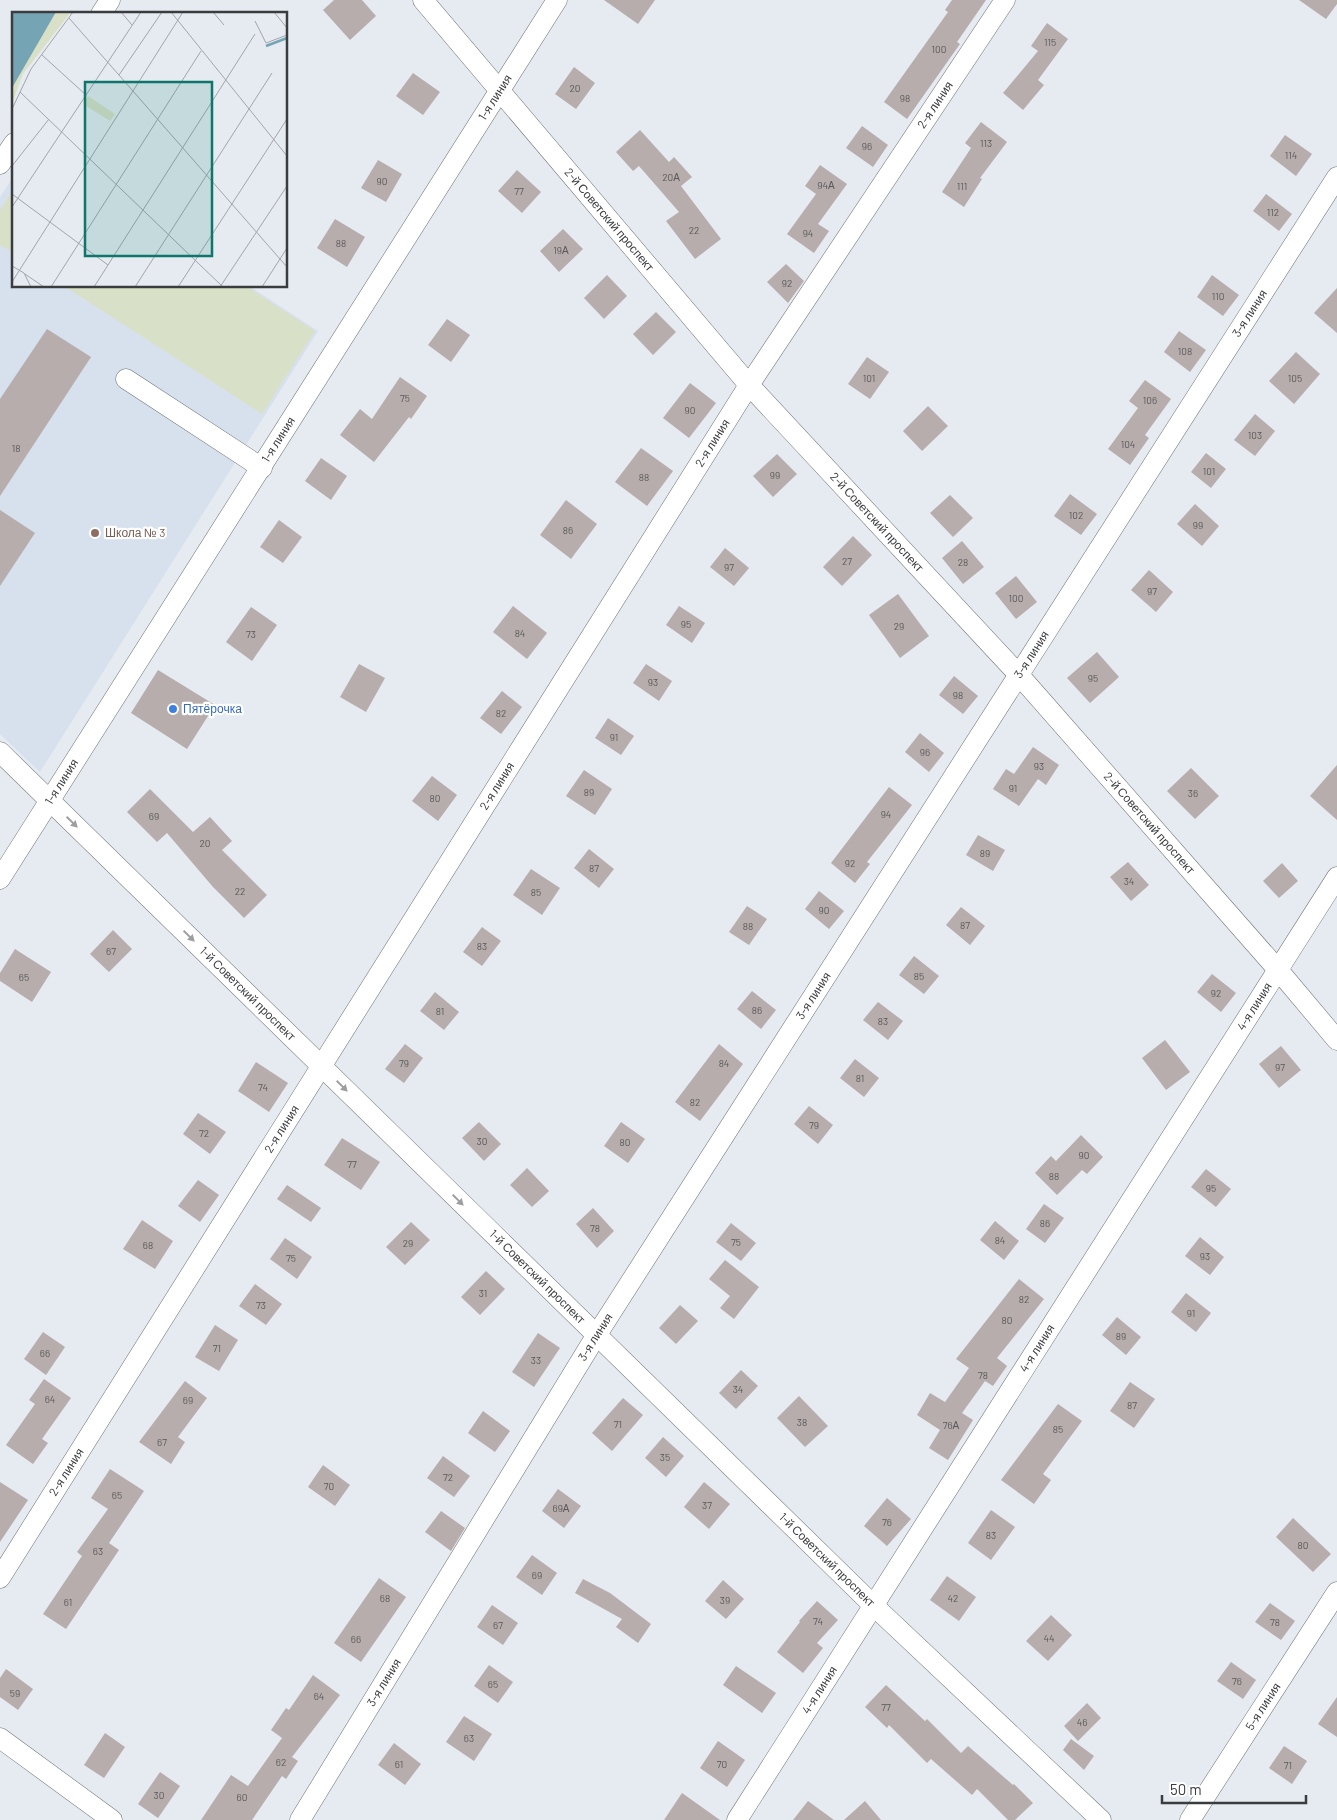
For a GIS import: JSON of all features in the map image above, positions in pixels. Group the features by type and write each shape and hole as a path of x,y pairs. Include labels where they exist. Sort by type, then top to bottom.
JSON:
{"street":[{"path":"102,12 110,0"},
{"name":"2-й Советский проспект","path":"423,0 749,385 1019,675 1279,971 1337,1040"},
{"name":"1-я линия","path":"0,879 557,0"},
{"name":"2-я линия","path":"0,1578 749,385 1005,0"},
{"path":"0,164 9,141"},
{"name":"3-я линия","path":"300,1820 596,1336 1337,177"},
{"path":"126,379 262,468"},
{"name":"1-й Советский проспект","path":"0,752 596,1336 873,1604 1101,1820"},
{"name":"4-я линия","path":"737,1820 873,1604 1279,971 1337,877"},
{"name":"5-я линия","path":"1190,1820 1337,1592"},
{"path":"0,1738 112,1820"}],"shaded area":[{"name":"Школа № 3","path":"12,179 12,288 252,288 318,331 40,772 0,734 0,197"}],"green space":[{"path":"12,192 12,252 0,245 0,210"},
{"path":"67,288 249,288 315,331 262,414"}],"building":[{"path":"334,0 362,0 376,16 350,40 323,10"},
{"path":"604,0 655,0 638,24"},
{"path":"952,0 986,0 957,42 960,44 907,119 884,102 948,12 945,10"},
{"path":"1299,0 1337,0 1337,4 1326,19"},
{"path":"1047,23 1068,39 1038,80 1044,85 1023,110 1003,93 1038,51 1031,46"},
{"path":"574,67 595,83 576,109 555,94"},
{"path":"413,73 440,92 423,115 396,96"},
{"path":"981,122 1007,142 980,178 982,179 964,207 942,192 971,148 965,143"},
{"path":"862,126 888,145 873,167 846,148"},
{"path":"640,130 669,162 674,157 692,177 681,186 721,239 695,259 666,221 679,212 639,166 633,171 616,152"},
{"path":"1285,135 1312,154 1296,176 1270,156"},
{"path":"378,160 402,174 386,202 361,188"},
{"path":"820,165 847,184 818,224 829,231 814,253 787,234 816,194 805,186"},
{"path":"517,170 541,192 522,213 498,191"},
{"path":"1266,194 1292,214 1279,231 1253,211"},
{"path":"335,219 365,237 347,267 317,248"},
{"path":"563,229 583,249 559,272 540,251"},
{"path":"786,264 804,281 788,303 767,282"},
{"path":"607,275 627,296 604,319 584,298"},
{"path":"1212,275 1239,295 1223,316 1197,297"},
{"path":"1337,288 1337,333 1314,313"},
{"path":"656,312 676,332 653,355 633,334"},
{"path":"447,319 470,335 451,362 428,345"},
{"path":"47,329 91,357 0,496 0,399"},
{"path":"1179,331 1206,350 1190,372 1164,352"},
{"path":"1296,352 1320,374 1294,404 1269,381"},
{"path":"867,357 889,372 870,399 848,384"},
{"path":"400,377 427,396 411,419 409,417 374,462 340,435 360,409 372,419"},
{"path":"1145,380 1171,399 1145,435 1149,438 1130,465 1108,449 1138,408 1129,401"},
{"path":"690,383 716,403 689,438 663,418"},
{"path":"928,406 948,426 922,451 903,431"},
{"path":"1255,414 1275,431 1255,456 1234,440"},
{"path":"641,448 673,471 647,506 615,482"},
{"path":"1206,453 1226,469 1211,488 1191,472"},
{"path":"777,454 797,474 773,497 753,476"},
{"path":"321,458 347,476 331,500 305,481"},
{"path":"1070,494 1097,514 1081,535 1054,516"},
{"path":"950,495 973,518 953,537 930,513"},
{"path":"566,500 597,524 571,559 540,535"},
{"path":"1195,504 1219,526 1202,546 1177,524"},
{"path":"0,510 35,533 0,586"},
{"path":"279,520 302,537 283,563 260,547"},
{"path":"853,536 872,555 842,586 823,567"},
{"path":"962,541 984,567 963,584 942,558"},
{"path":"725,548 749,568 734,586 710,567"},
{"path":"1149,570 1173,592 1156,612 1131,590"},
{"path":"1016,576 1037,602 1016,619 995,593"},
{"path":"898,594 929,636 900,658 869,615"},
{"path":"513,606 547,633 527,659 493,632"},
{"path":"679,606 705,623 692,643 666,625"},
{"path":"251,607 277,625 252,661 226,642"},
{"path":"1097,652 1119,677 1090,703 1067,678"},
{"path":"359,664 385,678 366,712 340,697"},
{"path":"646,664 672,681 659,701 633,683"},
{"name":"Пятёрочка","path":"158,670 215,705 187,749 131,713"},
{"path":"954,676 978,696 963,714 939,695"},
{"path":"502,691 522,707 501,734 480,718"},
{"path":"608,718 634,736 621,755 595,738"},
{"path":"920,733 944,753 929,772 905,752"},
{"path":"1033,747 1059,765 1046,785 1038,779 1019,806 993,789 1006,769 1014,774"},
{"path":"1337,765 1337,820 1310,796"},
{"path":"1191,768 1219,796 1195,819 1167,791"},
{"path":"584,770 612,789 595,815 566,796"},
{"path":"432,776 457,795 438,821 412,801"},
{"path":"889,787 912,805 867,862 870,864 855,883 831,863"},
{"path":"150,789 193,832 210,817 232,841 222,850 267,895 244,918 213,887 167,833 157,842 127,812"},
{"path":"978,835 1005,850 993,871 966,855"},
{"path":"589,849 614,869 599,888 574,868"},
{"path":"1128,862 1149,885 1131,901 1110,877"},
{"path":"1282,863 1298,881 1279,898 1263,881"},
{"path":"531,869 560,888 542,915 513,895"},
{"path":"819,891 844,911 829,929 805,909"},
{"path":"747,906 767,919 749,945 729,932"},
{"path":"961,907 985,926 970,945 946,925"},
{"path":"482,927 501,941 482,966 463,952"},
{"path":"113,930 132,949 109,972 90,954"},
{"path":"15,949 51,972 32,1002 0,981 0,973"},
{"path":"914,956 939,976 924,994 899,975"},
{"path":"1212,974 1236,993 1221,1012 1197,992"},
{"path":"752,991 776,1010 761,1029 737,1009"},
{"path":"435,992 459,1012 444,1030 420,1011"},
{"path":"878,1002 903,1021 888,1040 863,1020"},
{"path":"1165,1040 1190,1072 1166,1090 1142,1058"},
{"path":"405,1044 423,1058 404,1083 385,1069"},
{"path":"719,1044 743,1064 700,1121 675,1102"},
{"path":"1281,1046 1301,1070 1279,1088 1259,1064"},
{"path":"855,1059 879,1078 864,1097 840,1078"},
{"path":"256,1062 288,1083 269,1112 238,1091"},
{"path":"809,1106 833,1125 818,1144 794,1124"},
{"path":"198,1113 226,1132 210,1154 183,1134"},
{"path":"479,1122 501,1144 484,1161 462,1138"},
{"path":"621,1122 645,1139 628,1163 604,1146"},
{"path":"1081,1135 1103,1157 1087,1174 1082,1170 1057,1195 1035,1173 1051,1156 1056,1161"},
{"path":"342,1138 380,1162 361,1190 324,1165"},
{"path":"527,1168 549,1191 532,1207 510,1185"},
{"path":"1206,1169 1231,1189 1216,1207 1191,1187"},
{"path":"198,1180 219,1195 200,1222 178,1206"},
{"path":"287,1185 321,1208 311,1222 277,1199"},
{"path":"1044,1204 1064,1218 1045,1243 1026,1229"},
{"path":"593,1208 614,1231 597,1248 576,1224"},
{"path":"142,1220 173,1241 155,1269 123,1249"},
{"path":"995,1221 1019,1241 1004,1260 980,1240"},
{"path":"411,1222 430,1240 405,1265 386,1247"},
{"path":"731,1223 756,1243 741,1261 716,1242"},
{"path":"1200,1237 1224,1257 1210,1275 1185,1256"},
{"path":"285,1238 312,1257 297,1279 270,1259"},
{"path":"725,1260 759,1287 734,1319 720,1308 730,1296 709,1279"},
{"path":"486,1271 505,1289 480,1315 461,1297"},
{"path":"1019,1279 1044,1299 997,1358 1007,1366 993,1386 985,1381 962,1413 973,1420 948,1460 929,1448 940,1430 917,1415 930,1393 945,1402 969,1368 956,1359"},
{"path":"255,1284 282,1304 266,1325 239,1306"},
{"path":"1186,1293 1211,1313 1196,1332 1171,1312"},
{"path":"680,1305 698,1321 676,1344 659,1328"},
{"path":"1117,1317 1141,1337 1126,1355 1102,1335"},
{"path":"215,1325 238,1340 219,1371 195,1357"},
{"path":"43,1332 65,1347 46,1375 24,1359"},
{"path":"538,1333 560,1348 534,1387 512,1372"},
{"path":"741,1370 758,1386 736,1409 719,1393"},
{"path":"44,1379 71,1398 42,1439 48,1443 33,1464 6,1445 35,1404 29,1400"},
{"path":"185,1381 207,1398 178,1437 185,1442 171,1464 139,1442"},
{"path":"1130,1382 1155,1399 1134,1428 1110,1411"},
{"path":"799,1396 828,1426 805,1447 777,1418"},
{"path":"623,1398 643,1415 612,1451 592,1433"},
{"path":"1058,1404 1082,1421 1043,1474 1051,1480 1034,1504 1001,1480"},
{"path":"483,1411 510,1431 495,1452 468,1433"},
{"path":"663,1437 684,1456 666,1477 645,1458"},
{"path":"443,1456 470,1476 454,1497 427,1478"},
{"path":"323,1465 350,1485 335,1506 308,1487"},
{"path":"110,1469 144,1491 109,1543 119,1550 66,1629 43,1614 82,1556 77,1552 108,1509 91,1498"},
{"path":"0,1482 28,1500 0,1542"},
{"path":"704,1482 730,1504 709,1529 684,1507"},
{"path":"558,1489 581,1506 564,1528 542,1511"},
{"path":"887,1498 911,1519 887,1546 864,1526"},
{"path":"991,1510 1015,1527 991,1560 968,1543"},
{"path":"441,1511 465,1528 451,1551 425,1532"},
{"path":"1293,1518 1331,1554 1313,1572 1276,1537"},
{"path":"532,1555 557,1573 542,1595 516,1577"},
{"path":"947,1576 976,1597 959,1621 930,1600"},
{"path":"379,1578 406,1597 361,1662 334,1643"},
{"path":"583,1579 610,1593 651,1624 638,1643 616,1627 622,1619 575,1593"},
{"path":"723,1580 744,1599 726,1619 705,1601"},
{"path":"817,1601 838,1620 817,1643 823,1648 803,1673 777,1652 799,1621"},
{"path":"1270,1603 1295,1621 1281,1640 1255,1622"},
{"path":"492,1605 518,1623 503,1645 477,1627"},
{"path":"1051,1615 1072,1635 1048,1661 1026,1641"},
{"path":"1231,1662 1256,1680 1243,1699 1217,1681"},
{"path":"489,1665 513,1682 498,1703 474,1686"},
{"path":"736,1666 776,1693 762,1713 723,1685"},
{"path":"6,1669 33,1689 18,1710 0,1697 0,1678"},
{"path":"313,1675 340,1695 292,1757 298,1761 286,1779 282,1776 252,1820 201,1820 231,1775 248,1786 282,1738 271,1730 286,1708 289,1710"},
{"path":"886,1685 925,1721 927,1719 961,1753 968,1746 1014,1784 1033,1803 1015,1820 1008,1820 977,1789 972,1795 931,1759 927,1763 889,1725 887,1728 865,1707"},
{"path":"1337,1697 1337,1737 1318,1724"},
{"path":"1087,1703 1101,1718 1078,1741 1064,1726"},
{"path":"464,1716 492,1734 474,1761 446,1742"},
{"path":"105,1733 125,1747 104,1778 84,1765"},
{"path":"1071,1739 1094,1756 1084,1770 1063,1750"},
{"path":"718,1741 745,1760 727,1787 700,1768"},
{"path":"394,1743 421,1764 405,1785 378,1765"},
{"path":"1284,1746 1307,1761 1292,1784 1269,1768"},
{"path":"160,1772 180,1786 158,1818 138,1804"},
{"path":"682,1793 720,1820 664,1820"},
{"path":"808,1801 834,1820 793,1820"},
{"path":"865,1801 881,1820 844,1820"}],"place":[{"name":"Школа № 3","path":"95,533"},
{"name":"Пятёрочка","path":"173,709"}]}
